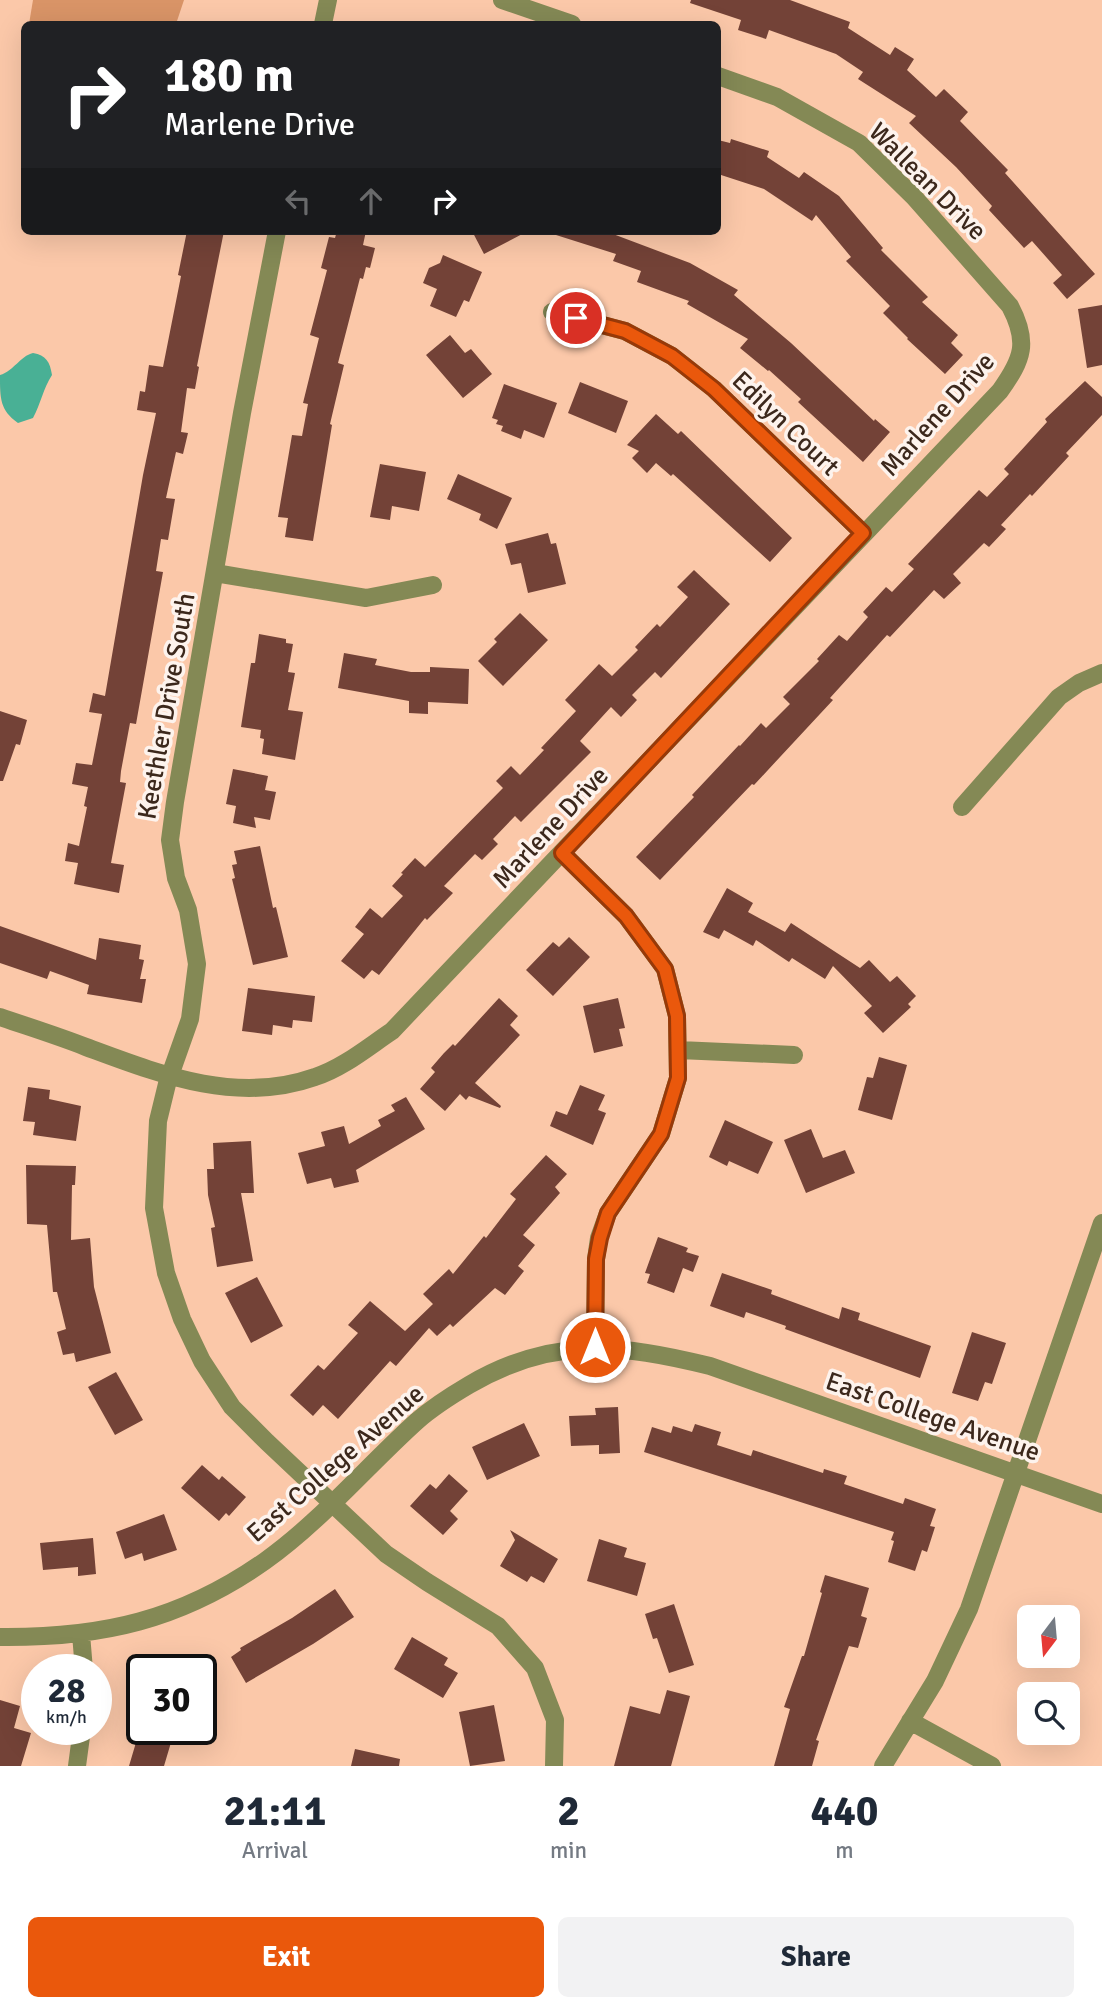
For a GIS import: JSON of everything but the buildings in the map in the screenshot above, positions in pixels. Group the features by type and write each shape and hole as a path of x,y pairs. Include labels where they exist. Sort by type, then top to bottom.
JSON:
{"street":[{"path":"324,21 328,0"},
{"path":"502,0 563,21"},
{"name":"Wallean Drive","path":"721,77 777,97 859,143 914,197 1010,306 1020,326 1022,348"},
{"name":"Keethler Drive South","path":"276,235 170,840 176,878 188,910 197,964 190,1019 170,1075 158,1121 155,1208 166,1273 182,1319 202,1361 232,1407 386,1555 499,1626 535,1668 555,1720 554,1766"},
{"name":"Edilyn Court","path":"552,312 625,331 672,356 714,389 863,533"},
{"name":"Marlene Drive","path":"0,1017 192,1083 232,1088 270,1086 316,1077 352,1058 393,1031 1000,391 1014,371 1022,348"},
{"path":"215,573 366,598 433,584"},
{"path":"962,807 1059,696 1102,673"},
{"path":"562,853 626,916 665,969 677,1016 678,1078 661,1134 608,1213 600,1238 596,1259 595,1347"},
{"path":"679,1051 794,1055"},
{"path":"883,1766 935,1681 958,1635 1102,1223"},
{"name":"East College Avenue","path":"0,1637 81,1634 174,1612 211,1594 266,1560 333,1504 419,1419 496,1369 550,1351 595,1347 656,1353 710,1366 1102,1504"},
{"path":"81,1634 83,1654"},
{"path":"910,1721 992,1766"},
{"path":"77,1766 81,1745"}],"shaded area":[{"path":"33,0 184,0 177,21 30,21"}],"water":[{"path":"33,353 47,360 52,375 33,418 18,423 2,403 0,375"}],"route":[{"path":"576,318 625,331 672,356 714,389 863,533 562,853 626,916 665,969 677,1016 678,1078 661,1134 608,1213 600,1238 596,1259 595,1347"}]}
